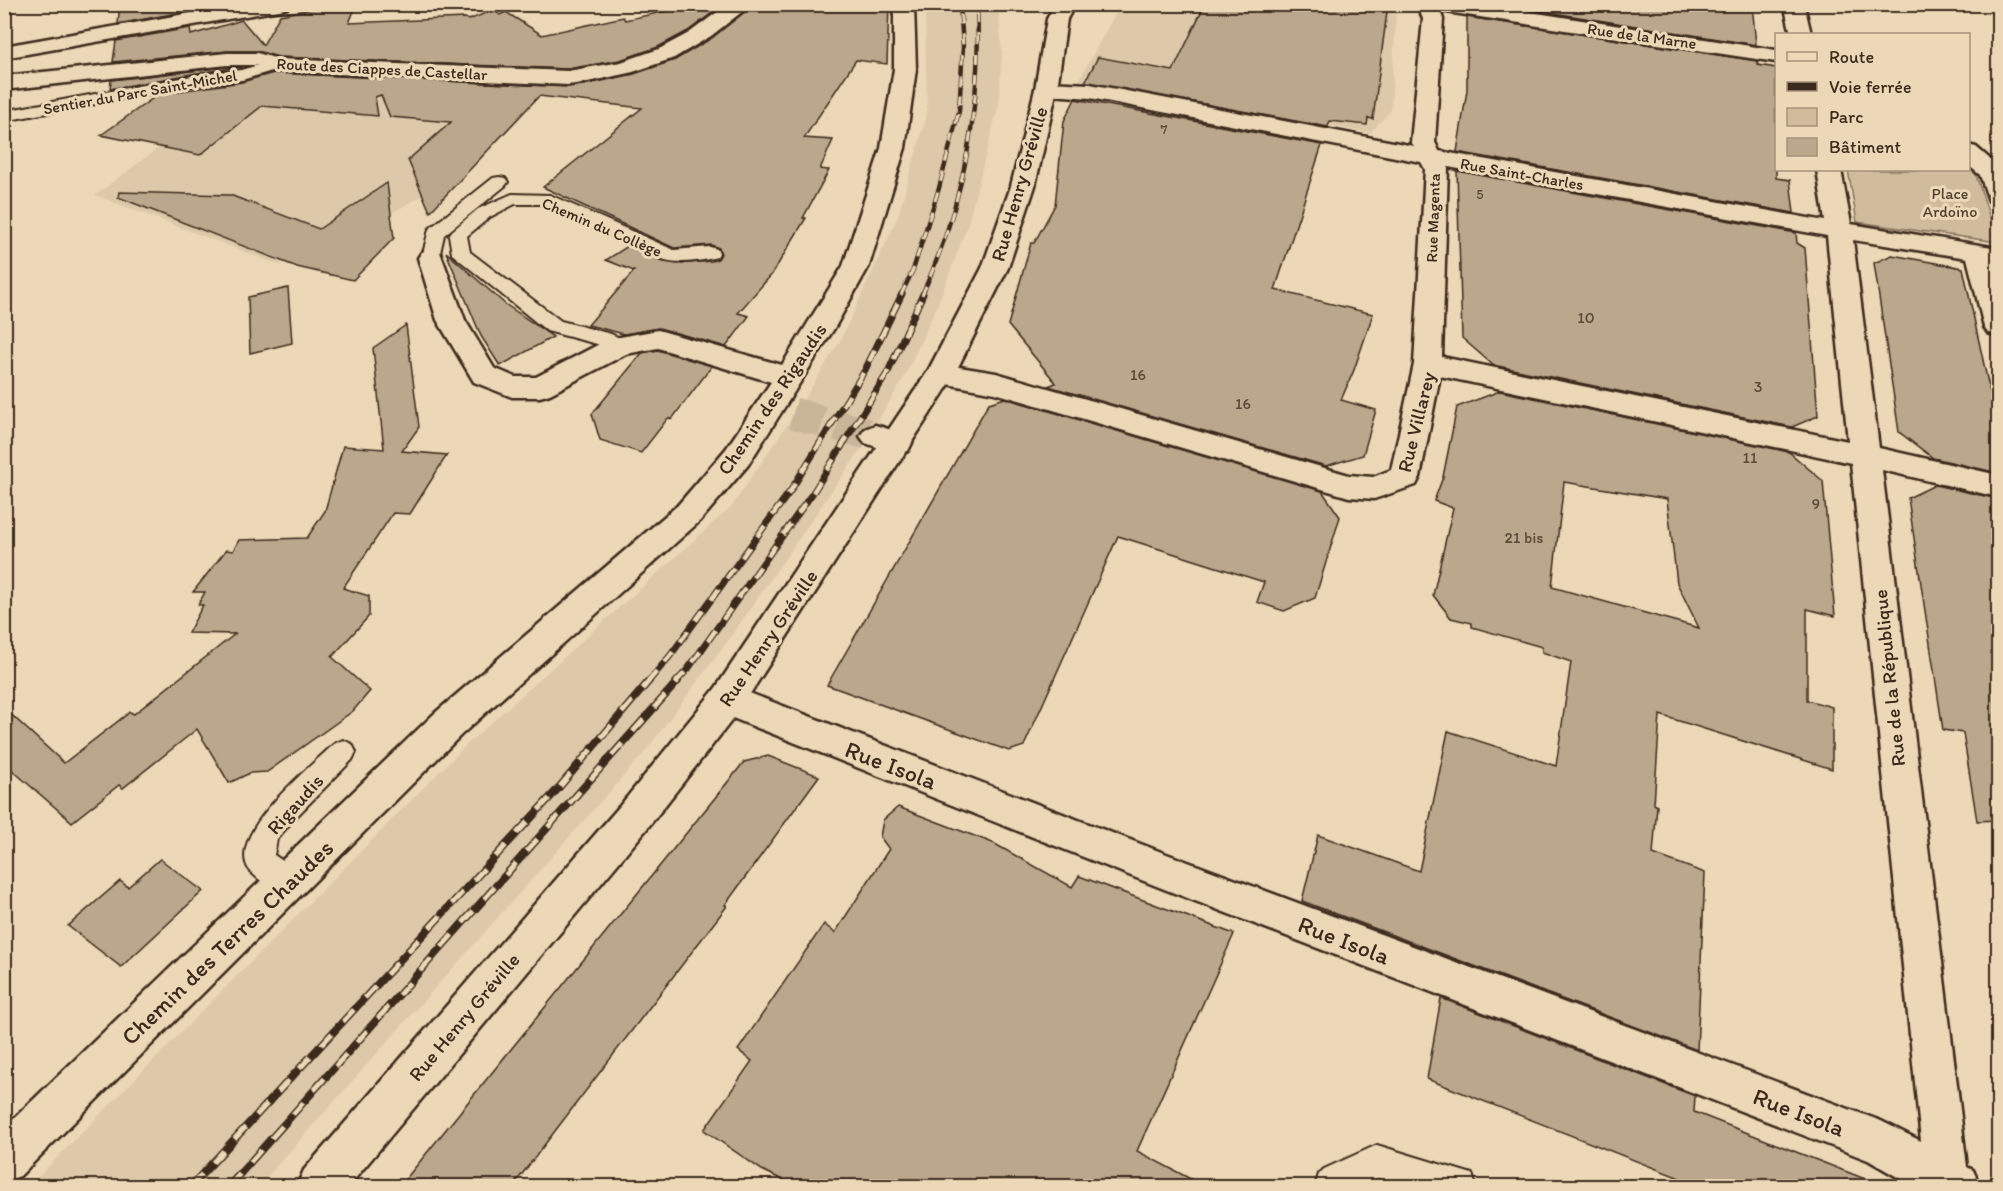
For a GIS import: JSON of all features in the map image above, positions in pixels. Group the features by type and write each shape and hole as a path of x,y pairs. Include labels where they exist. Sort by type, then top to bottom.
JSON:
{"street":[{"path":"4,52 280,4"},
{"name":"Route des Ciappes de Castellar","path":"4,83 227,59 257,59 276,65 568,78 609,73 646,62 681,46 742,4"},
{"name":"Chemin des Rigaudis","path":"448,724 748,460 789,377 821,327 855,266 889,158 905,69 904,4"},
{"name":"Rue Magenta","path":"1427,4 1433,19 1423,142 1437,169 1428,364"},
{"name":"Rue de la Marne","path":"1436,4 1775,56"},
{"path":"1794,4 1801,33"},
{"name":"Rue Henry Gréville","path":"320,1186 625,828 727,700 886,440 941,374 995,268 1023,186 1046,89 1060,9"},
{"name":"Rue Saint-Charles","path":"1046,89 1090,91 1794,224 1875,234 1988,254"},
{"path":"1970,154 1991,172 1998,192"},
{"name":"Rue de la République","path":"1829,171 1839,230 1863,455 1950,1184"},
{"path":"1988,254 1998,327"},
{"path":"431,258 451,320 484,375 512,387 540,387 619,346 658,339 789,377"},
{"name":"Rue Villarey","path":"941,374 996,383 1349,486 1374,489 1405,477 1428,364 1863,455 1998,486"},
{"name":"Rue Isola","path":"727,700 1175,876 1881,1143 1950,1184"},
{"name":"Chemin des Terres Chaudes","path":"4,1160 448,724"}],"lane":[{"name":"Sentier du Parc Saint-Michel","path":"4,116 242,75 276,65"},
{"path":"431,258 435,233 499,182"},
{"name":"Chemin du Collège","path":"619,346 604,339 554,326 461,254 458,235 484,213 512,199 544,200 672,256 710,254"},
{"name":"Rigaudis","path":"289,882 259,861 264,834 285,809 343,752"},
{"path":"1331,1186 1336,1181 1377,1161 1460,1186"}],"shaded area":[{"path":"1361,4 1396,13 1391,110 1370,133 1078,82 1120,5"},
{"path":"925,5 998,5 1002,52 999,104 967,227 938,304 905,376 859,452 725,645 645,752 259,1186 29,1186 461,750 732,506 803,401 841,339 897,219 927,114"},
{"path":"250,80 471,96 490,146 422,196 348,237 318,235 279,265 95,195"}],"green space":[{"name":"Place Ardoïno","path":"1970,157 1998,242 1857,222 1848,171 1970,171"}],"building":[{"path":"120,4 187,4 188,11 118,24"},
{"path":"337,4 357,4 349,23 465,18 469,20 493,10 500,15 506,12 542,35 623,17 625,20 700,4 724,4 688,31 658,47 620,60 568,69 278,57 257,51 227,51 113,62 116,41 190,28 191,35 242,20 263,45 280,15"},
{"path":"754,4 889,4 887,64 856,60 804,138 833,140 820,169 829,170 803,218 806,218 772,274 738,313 749,316 726,347 659,328 624,334 588,325 634,271 606,260 628,246 664,262 677,264 712,261 718,259 721,254 719,248 711,245 674,248 543,187 642,108 539,96 430,212 408,160 451,122 390,117 381,95 375,97 378,116 262,106 200,155 101,135 159,94 242,82 274,73 568,87 583,85 634,74 675,60 712,38"},
{"path":"1205,4 1388,4 1373,119 1368,118 1367,125 1330,121 1328,127 1085,82 1098,57 1173,71"},
{"path":"1497,4 1752,4 1756,45"},
{"path":"1467,17 1758,61 1758,65 1775,68 1775,171 1776,178 1790,180 1794,213 1457,152 1467,90"},
{"path":"242,67 110,89 111,80"},
{"path":"1075,99 1322,145 1275,290 1373,314 1341,400 1376,410 1363,455 1326,466 1048,386 1056,383 1008,325 1031,243 1034,243 1055,205 1064,121"},
{"path":"1457,171 1796,233 1797,243 1805,248 1818,416 1792,427 1493,365 1462,338"},
{"path":"387,183 394,238 353,280 297,267 118,197 119,192 230,195 319,229"},
{"path":"446,252 505,304 553,337 500,366 481,336"},
{"path":"1892,255 1963,268 1998,429 1998,473 1933,458 1899,432 1874,263"},
{"path":"288,288 292,343 250,353 248,297"},
{"path":"406,325 419,427 402,451 447,455 410,514 393,513 343,588 369,596 369,616 332,657 370,691 353,711 267,772 250,773 229,783 197,729 123,788 119,785 72,822 4,763 4,708 64,763 130,712 134,714 235,634 188,633 203,605 198,605 205,592 193,592 226,550 233,551 239,540 307,538 325,511 343,446 384,449 373,348"},
{"path":"658,350 712,366 672,419 668,418 641,453 600,440 592,414 642,353"},
{"path":"1500,391 1789,452 1823,481 1835,616 1807,609 1807,700 1832,707 1832,769 1660,715 1653,854 1705,873 1697,1050 1302,901 1318,835 1419,871 1448,731 1556,766 1571,662 1542,652 1542,647 1472,627 1472,623 1451,618 1433,595 1453,508 1434,501 1443,477 1457,407","holes":["1564,482 1667,499 1677,583 1699,628 1552,587"]},
{"path":"1005,398 1322,491 1340,517 1315,598 1284,611 1257,602 1264,582 1118,536 1024,746 1009,751 827,685 989,403"},
{"path":"1935,485 1998,499 1998,820 1977,821 1963,733 1943,730 1908,498"},
{"path":"768,756 819,776 725,905 727,906 513,1186 400,1186 744,762"},
{"path":"898,807 993,843 1072,887 1079,876 1234,934 1137,1151 1204,1186 795,1186 762,1170 704,1130 752,1061 738,1050 824,924 835,933 889,849 880,837 883,820"},
{"path":"160,859 203,891 121,967 68,926 120,881 128,887"},
{"path":"1441,998 1695,1096 1694,1112 1878,1184 1878,1186 1700,1186 1427,1079"}],"tunnel":[{"path":"793,413 875,436"}],"railway":[{"path":"901,295 913,270 939,188 959,111 963,47 960,4"},
{"path":"922,295 949,225 967,153 976,79 977,4"},
{"path":"648,682 670,656 791,490 865,370 902,294"},
{"path":"676,682 688,669 814,491 888,372 923,294"},
{"path":"191,1186 556,791 649,681"},
{"path":"229,1186 678,681"}]}
